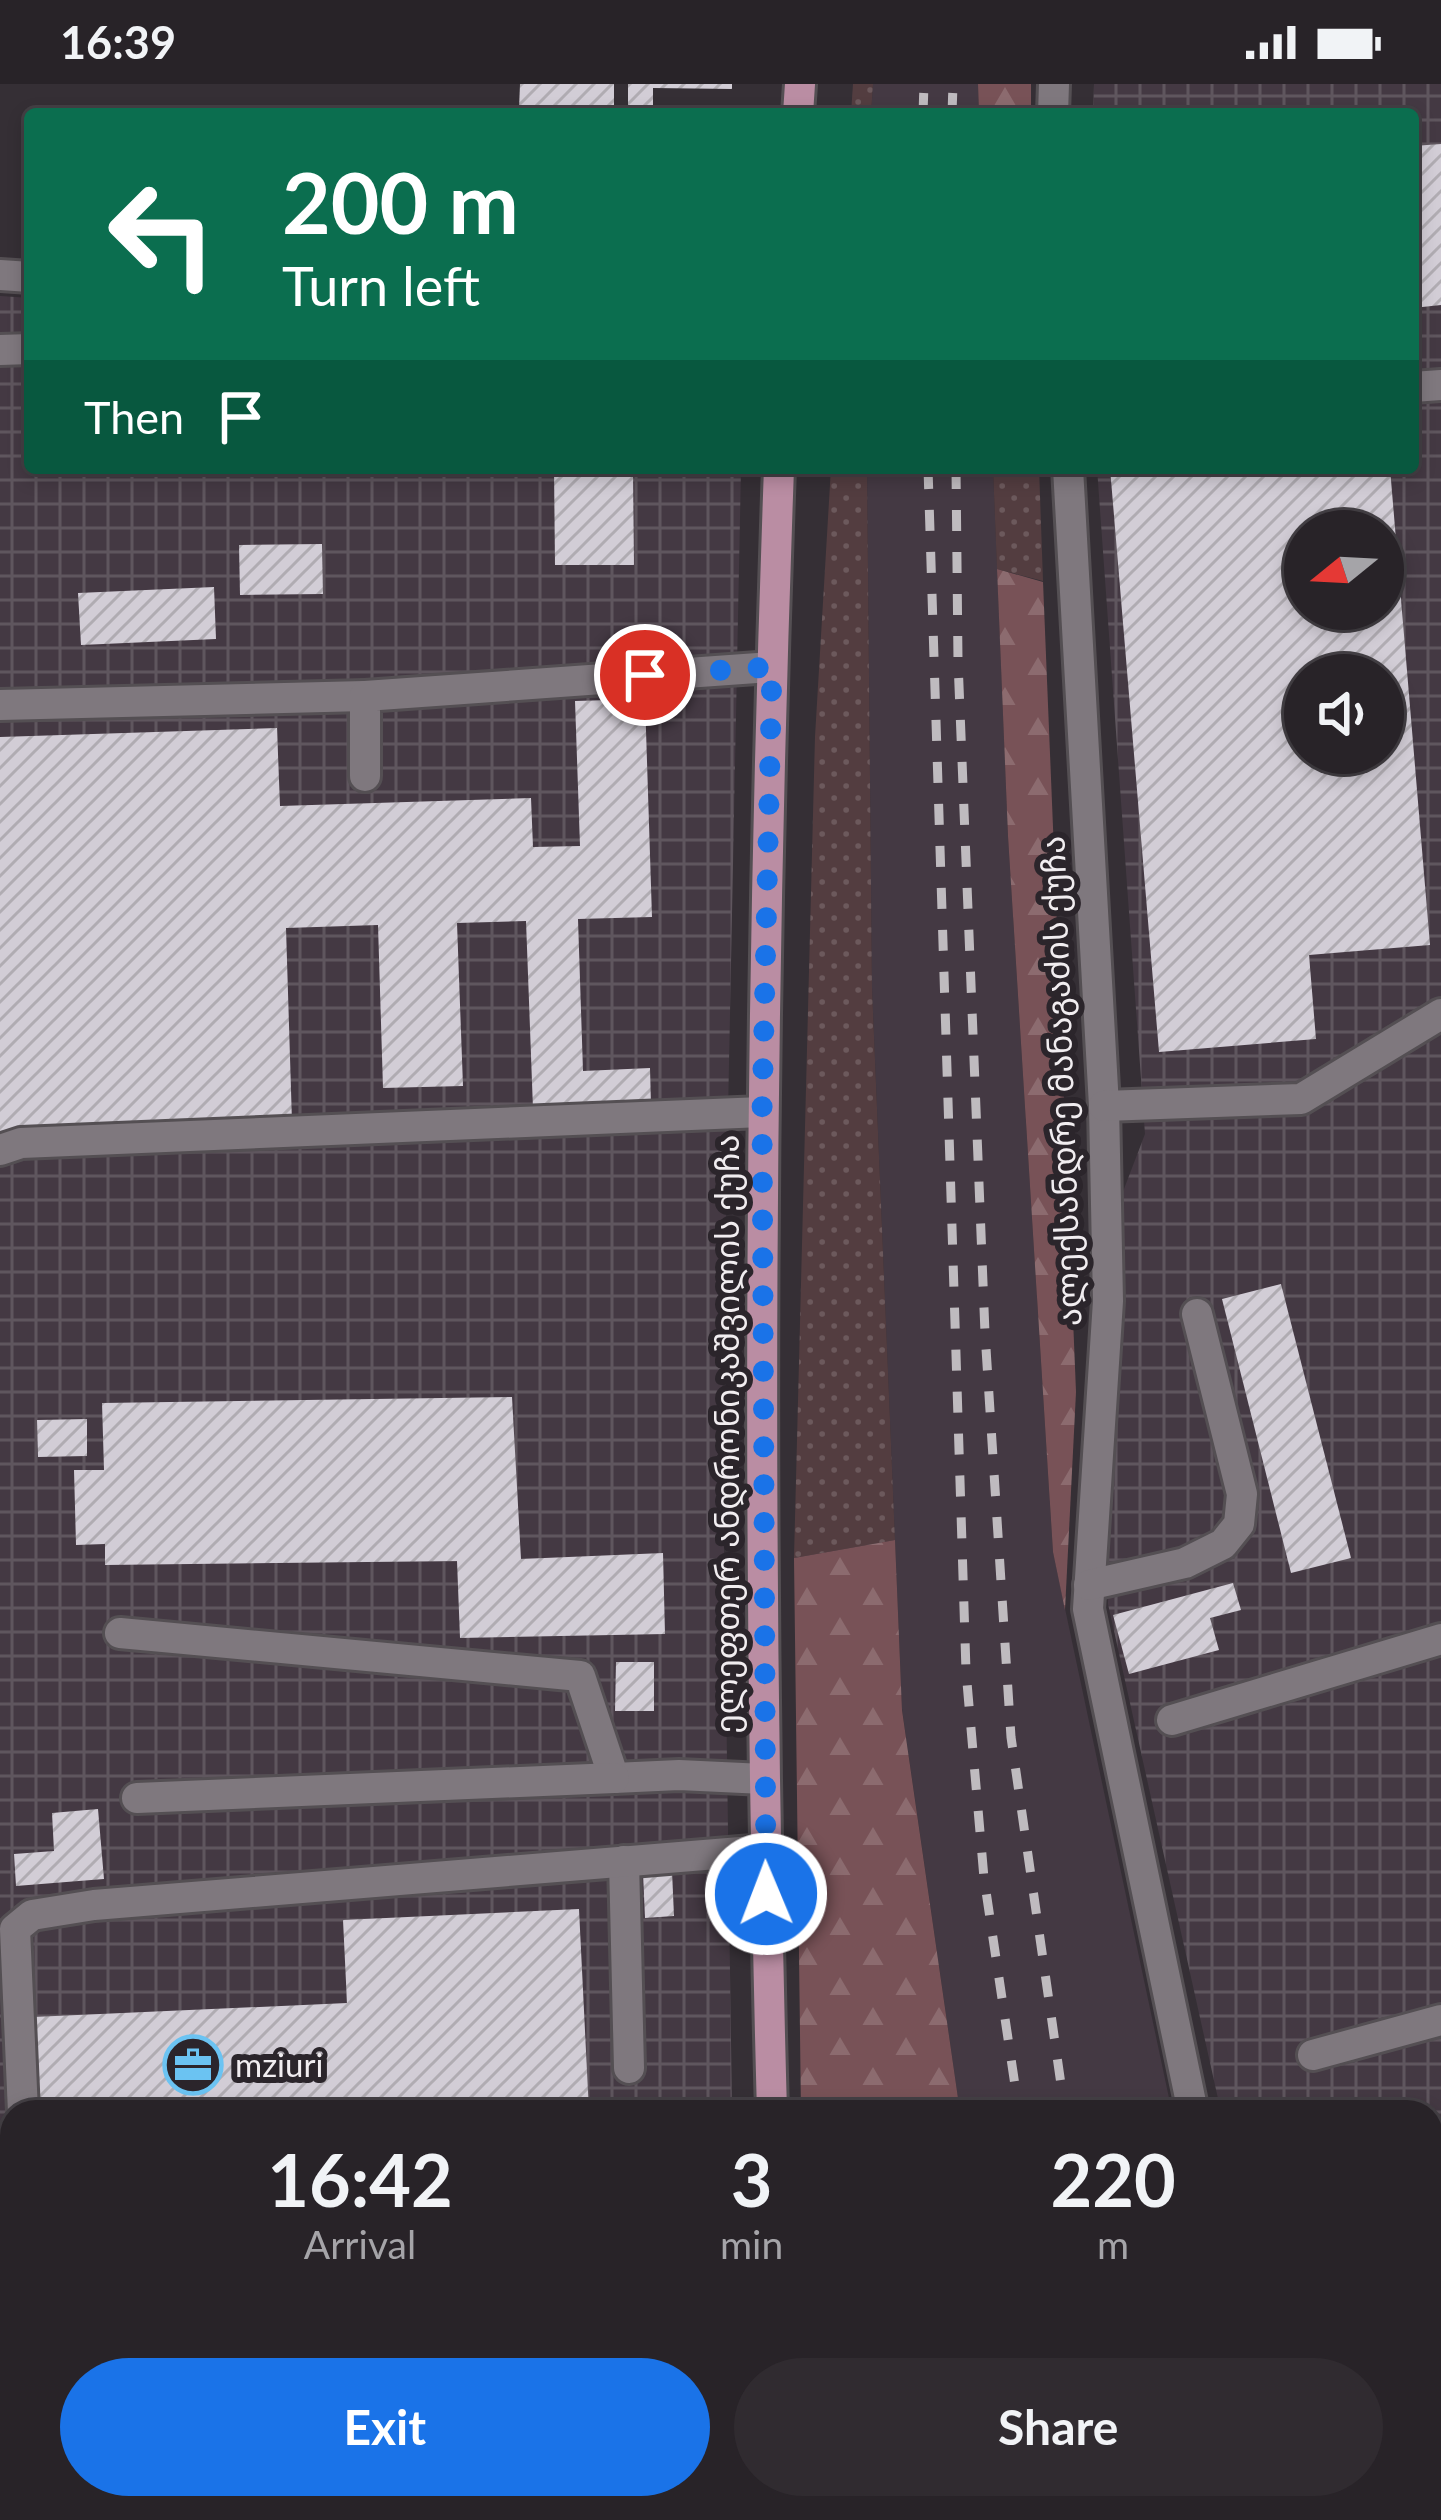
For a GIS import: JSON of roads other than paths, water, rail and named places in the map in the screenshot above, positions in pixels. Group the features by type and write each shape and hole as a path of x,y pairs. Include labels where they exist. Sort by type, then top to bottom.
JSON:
{"main road":[{"name":"ელეფთერ ანდრონიკაშვილის ქუჩა","path":"772,2100 764,1779 762,1112 778,474"}],"street":[{"name":"ალექსანდრე მანაგაძის ქუჩა","path":"1068,474 1104,1106 1108,1301 1088,1609 1190,2100"},
{"path":"0,705 365,696 772,667"},
{"path":"365,696 365,776"},
{"path":"1104,1106 1301,1100 1441,1014"},
{"path":"0,1150 21,1143 762,1112"},
{"path":"1089,1585 1185,1563 1223,1544 1239,1524 1242,1494 1197,1314"},
{"path":"120,1633 580,1676 614,1778"},
{"path":"1172,1720 1441,1639"},
{"path":"137,1798 679,1774 764,1779"},
{"path":"22,2100 15,1929 23,1918 94,1905 765,1850"},
{"path":"624,1861 628,2068"},
{"path":"1313,2055 1441,2020"}],"railway":[{"path":"923,108 924,84"},
{"path":"952,108 953,84"},
{"path":"928,474 966,1671 984,1878 1017,2100"},
{"path":"956,474 958,661 985,1333 1011,1737 1063,2100"}],"place":[{"name":"mziuri","path":"193,2065"}]}
